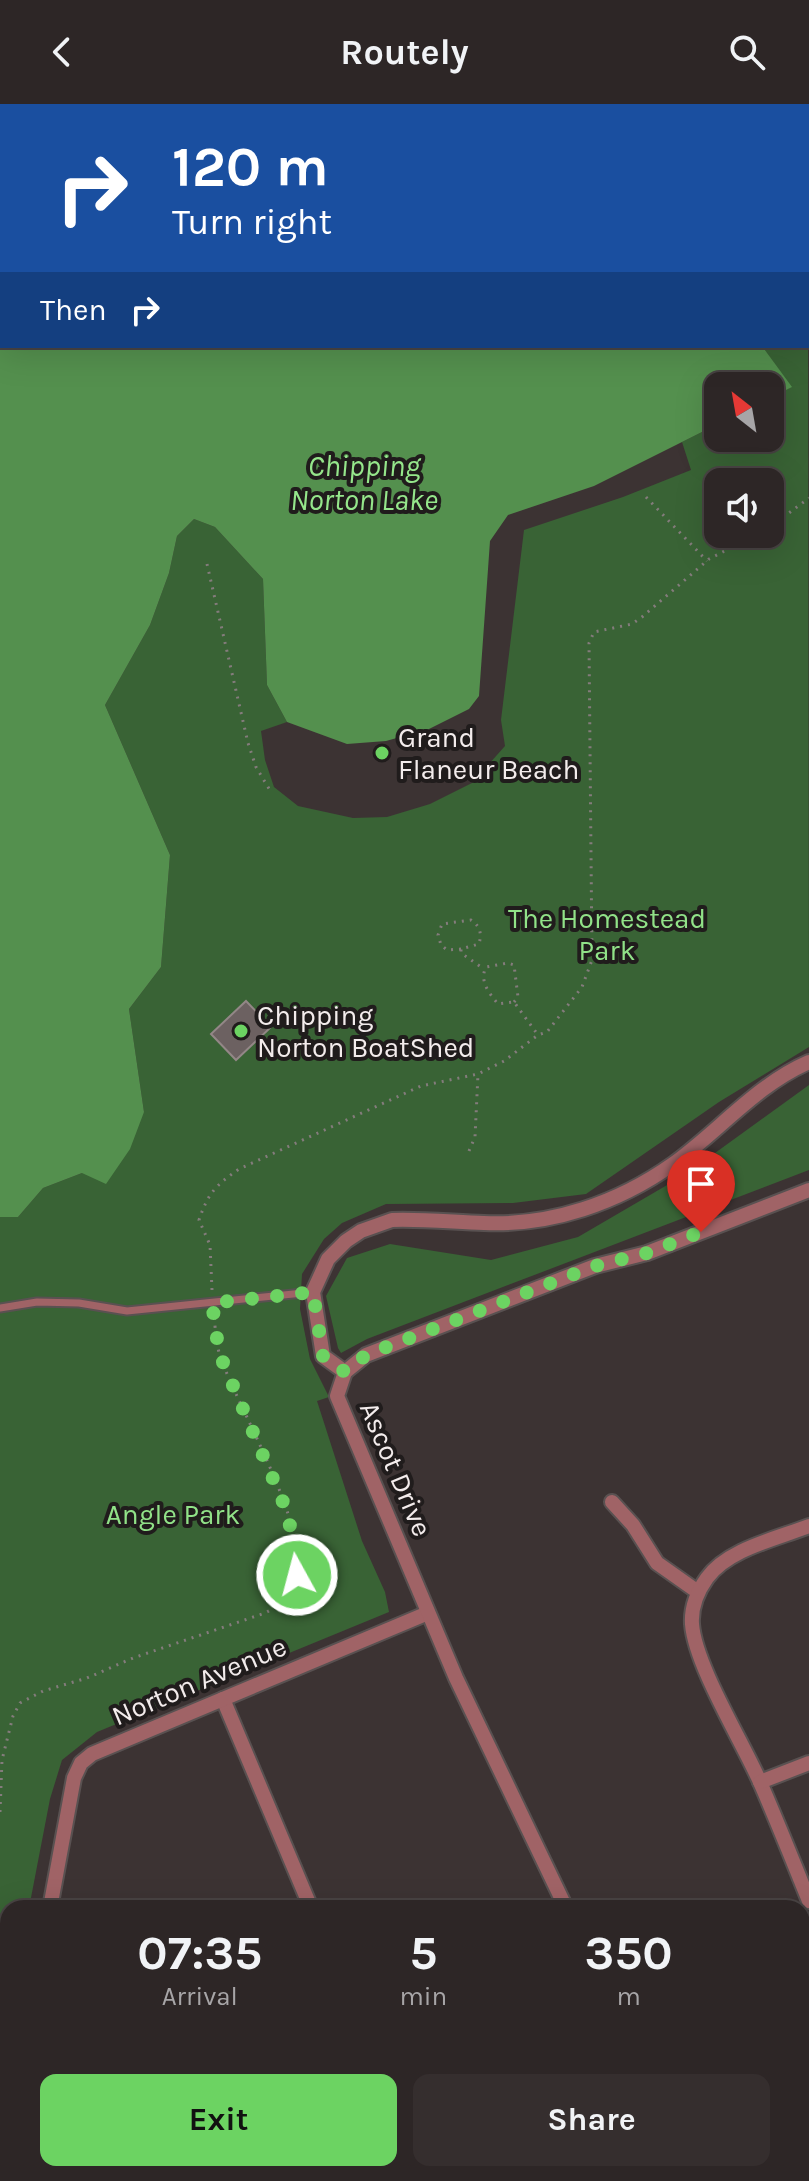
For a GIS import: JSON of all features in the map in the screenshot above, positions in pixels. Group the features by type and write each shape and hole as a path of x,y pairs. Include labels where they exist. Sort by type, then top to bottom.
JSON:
{"street":[{"path":"345,1372 323,1356 313,1292 328,1259 346,1241 376,1224 392,1220 515,1223 546,1219 611,1199 673,1164 762,1089 787,1071 809,1062"},
{"name":"Ascot Drive","path":"562,1900 428,1613 337,1396 345,1372 366,1355 595,1266 647,1253 809,1190"},
{"path":"612,1502 633,1525 657,1563 698,1592"},
{"path":"809,1526 735,1555 719,1565 698,1592 692,1626 696,1645 760,1782 809,1900"},
{"name":"Norton Avenue","path":"51,1900 74,1778 81,1763 92,1754 428,1613"},
{"path":"223,1699 308,1900"},
{"path":"760,1782 809,1763"}],"lane":[{"path":"0,1308 37,1302 79,1303 127,1311 313,1292"}],"path":[{"path":"646,497 707,561"},
{"path":"784,517 809,498"},
{"path":"0,1812 2,1760 13,1716 20,1703 43,1691 87,1678 133,1658 265,1613 284,1603 297,1575 295,1547 286,1509 219,1353 212,1303 210,1245 199,1220 207,1197 222,1180 239,1169 421,1086 478,1074 504,1061 538,1035 547,1032 574,999 592,960 589,643 594,632 632,624 707,561 732,548"},
{"path":"207,564 248,743 256,767 271,792"},
{"path":"471,920 477,924 481,933 479,944 461,949 447,950 441,945 438,935 442,924 471,920"},
{"path":"461,949 463,956 484,969 508,963 514,965 518,997 514,1002 498,1004 487,991 484,969"},
{"path":"514,1002 538,1035"},
{"path":"469,1151 475,1137 478,1074"}],"green space":[{"path":"763,348 808,348 809,1047 719,1102 586,1194 513,1203 386,1204 342,1223 324,1239 302,1274 300,1309 310,1359 329,1397 317,1401 362,1541 385,1592 389,1612 97,1732 62,1760 50,1799 31,1900 0,1900 0,1217 18,1217 43,1188 82,1173 144,1112 129,1009 161,967 170,855 105,705 150,625 169,573 177,536 194,519 215,527 263,579 267,685 287,722 261,731 265,760 274,787 298,806 353,818 387,817 430,804 472,783 505,746 501,720 524,530 623,497 691,470 682,442 704,431 704,452 784,452 784,391 791,387 784,372 780,372"},
{"path":"809,1085 809,1170 367,1339 341,1353 338,1348 326,1296 347,1258 390,1244 491,1260 578,1237 686,1174"}],"water":[{"name":"Chipping Norton Lake","path":"0,348 763,348 781,372 704,372 704,431 594,486 508,515 490,541 479,696 469,709 429,729 386,741 347,744 287,722 267,685 263,579 215,527 194,519 177,536 169,573 150,625 105,705 170,855 161,967 129,1009 144,1112 130,1149 106,1184 82,1173 43,1188 18,1217 0,1217"},
{"name":"Chipping Norton Lake","path":"784,376 792,387 784,391"}],"building":[{"name":"Chipping Norton BoatShed","path":"246,1001 271,1027 236,1060 211,1034"}],"place":[{"name":"Grand Flaneur Beach","path":"382,753"},
{"name":"Chipping Norton BoatShed","path":"241,1031"}],"route":[{"path":"297,1575 295,1547 286,1509 219,1353 212,1303 313,1292 323,1356 345,1372 366,1355 595,1266 647,1253 701,1232"}],"park label":[{"name":"The Homestead Park","path":"607,934"},
{"name":"Angle Park","path":"173,1514"}]}
